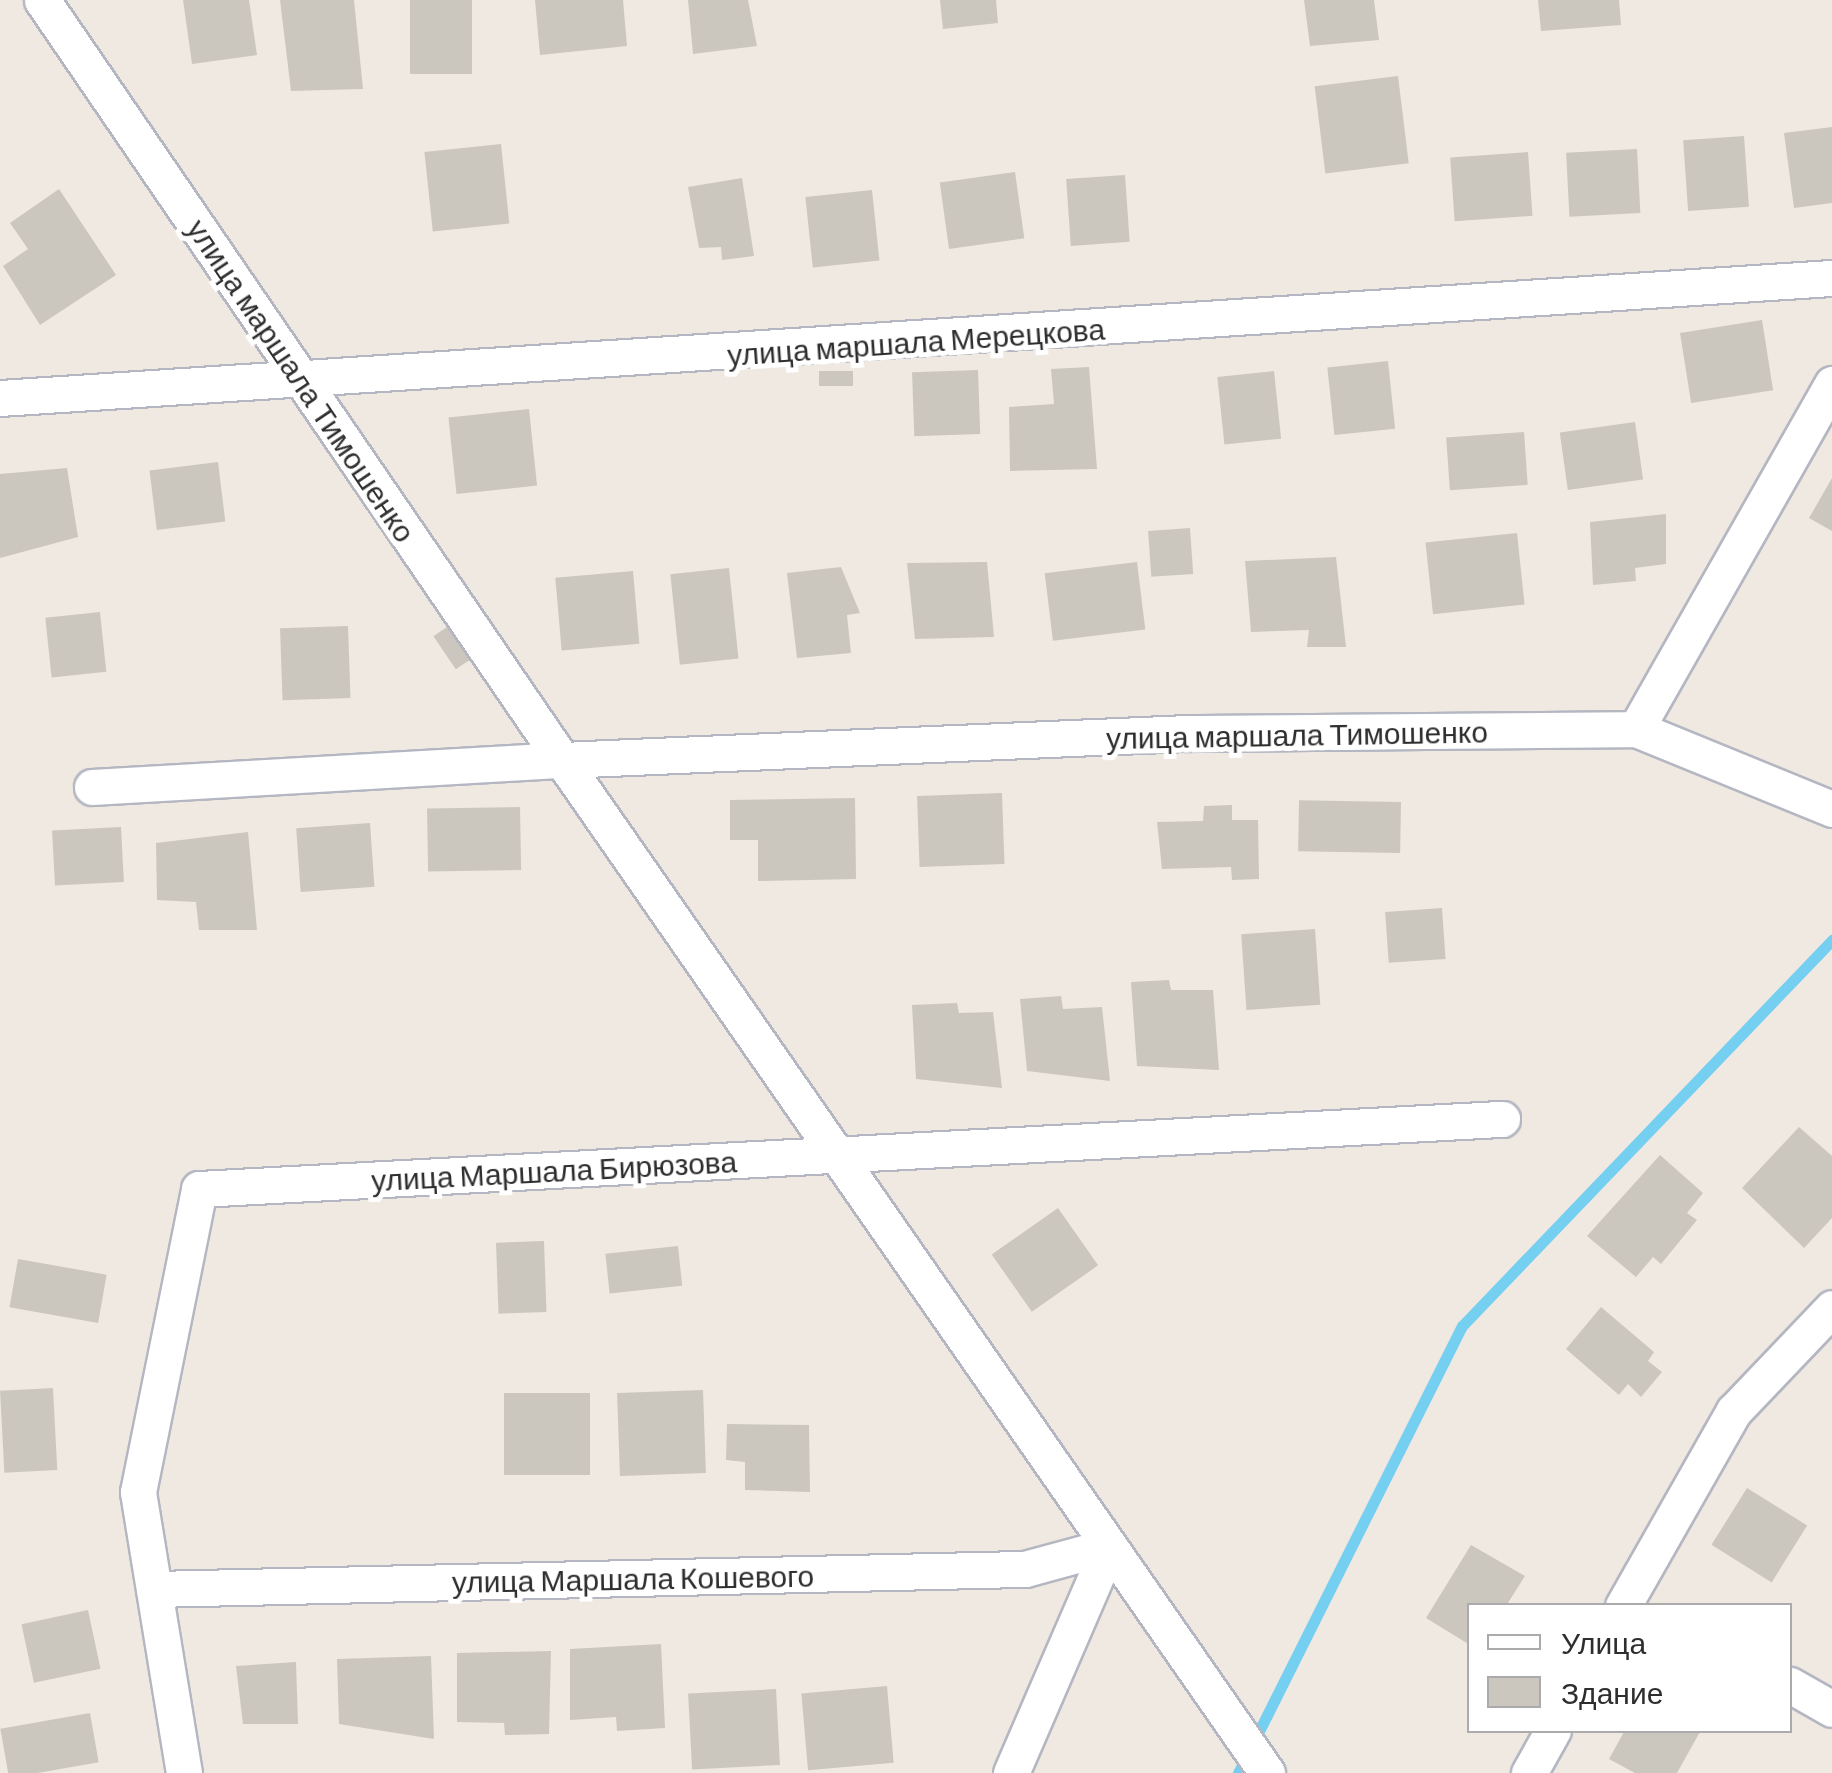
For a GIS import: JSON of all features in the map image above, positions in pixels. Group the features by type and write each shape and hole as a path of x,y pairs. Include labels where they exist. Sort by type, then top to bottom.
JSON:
{"street":[{"name":"улица маршала Тимошенко","path":"42,0 562,760"},
{"name":"улица маршала Мерецкова","path":"0,398 1832,278"},
{"path":"1832,384 1636,729 1832,809"},
{"name":"улица маршала Тимошенко","path":"92,787 562,760 1188,733 1636,729"},
{"path":"562,760 1255,1757"},
{"name":"улица Маршала Бирюзова","path":"184,1773 138,1492 198,1189 1502,1119"},
{"path":"1634,1602 1734,1412 1832,1308"},
{"path":"1010,1773 1109,1546"},
{"name":"улица Маршала Кошевого","path":"154,1589 1025,1569 1109,1546"},
{"path":"1792,1686 1832,1710"},
{"path":"1528,1773 1550,1733"}],"building":[{"path":"183,0 249,0 257,55 192,64"},
{"path":"280,0 354,0 363,89 291,91"},
{"path":"410,0 472,0 472,74 410,74"},
{"path":"535,0 623,0 627,46 540,55"},
{"path":"688,0 748,0 757,46 693,54"},
{"path":"940,0 996,0 998,23 943,29"},
{"path":"1304,0 1374,0 1379,40 1310,46"},
{"path":"1538,0 1619,0 1621,25 1541,31"},
{"path":"1398,76 1409,163 1325,174 1315,86"},
{"path":"1832,127 1832,203 1794,208 1784,133"},
{"path":"1744,136 1749,207 1688,211 1683,140"},
{"path":"501,144 509,224 433,232 424,152"},
{"path":"1637,149 1640,213 1569,217 1566,153"},
{"path":"1528,152 1532,216 1455,221 1450,157"},
{"path":"1015,172 1024,238 949,249 940,183"},
{"path":"1125,175 1130,242 1071,246 1066,179"},
{"path":"742,178 754,256 722,260 721,247 699,248 688,187"},
{"path":"59,189 116,275 40,325 3,266 28,249 10,223"},
{"path":"872,190 879,261 813,268 805,197"},
{"path":"1762,320 1773,390 1691,403 1680,333"},
{"path":"1388,361 1395,429 1334,435 1327,367"},
{"path":"1089,367 1097,469 1010,471 1009,407 1054,404 1051,369"},
{"path":"978,370 980,434 914,436 912,372"},
{"path":"819,371 853,371 853,386 819,386"},
{"path":"1274,371 1281,439 1224,445 1217,377"},
{"path":"529,409 537,486 456,494 448,417"},
{"path":"1635,422 1643,479 1568,490 1560,433"},
{"path":"1524,432 1528,485 1450,490 1446,437"},
{"path":"218,462 225,522 157,530 150,470"},
{"path":"67,468 78,537 0,558 0,474"},
{"path":"1832,478 1832,531 1809,518"},
{"path":"1666,514 1666,564 1635,568 1636,581 1593,585 1590,522"},
{"path":"1190,528 1193,574 1151,577 1148,531"},
{"path":"1517,533 1525,605 1433,614 1426,543"},
{"path":"1336,557 1346,647 1307,647 1309,630 1251,632 1245,561"},
{"path":"987,562 994,637 915,639 907,563"},
{"path":"1137,562 1145,629 1053,641 1045,573"},
{"path":"841,567 860,613 847,615 851,653 797,658 787,573"},
{"path":"729,568 739,659 680,665 670,574"},
{"path":"633,571 639,644 562,651 555,578"},
{"path":"100,612 106,672 52,677 45,618"},
{"path":"450,625 472,658 456,669 433,636"},
{"path":"348,626 351,698 283,700 280,628"},
{"path":"1002,793 1004,864 920,867 917,796"},
{"path":"855,798 856,879 758,881 758,840 730,840 730,800"},
{"path":"1299,800 1401,802 1400,853 1298,851"},
{"path":"1232,805 1232,820 1258,820 1259,879 1232,880 1231,867 1162,869 1157,822 1203,821 1204,806"},
{"path":"520,807 521,870 428,872 427,809"},
{"path":"370,823 374,887 301,892 296,828"},
{"path":"121,827 124,882 55,886 52,831"},
{"path":"248,832 257,930 199,930 196,902 157,900 156,843"},
{"path":"1442,908 1446,959 1389,963 1385,912"},
{"path":"1315,929 1320,1005 1246,1010 1241,934"},
{"path":"1169,980 1171,990 1213,990 1219,1070 1137,1066 1131,982"},
{"path":"1061,996 1063,1009 1102,1007 1110,1081 1027,1071 1020,999"},
{"path":"957,1003 959,1013 993,1012 1002,1088 916,1079 912,1005"},
{"path":"1799,1127 1832,1156 1832,1218 1804,1248 1742,1188"},
{"path":"1660,1155 1703,1193 1687,1213 1697,1220 1661,1264 1653,1257 1636,1277 1587,1236"},
{"path":"1058,1208 1098,1265 1032,1312 992,1254"},
{"path":"544,1241 546,1312 499,1314 496,1243"},
{"path":"678,1246 682,1286 610,1293 605,1254"},
{"path":"18,1259 107,1275 98,1323 9,1307"},
{"path":"1601,1307 1654,1352 1648,1361 1662,1372 1641,1397 1628,1384 1619,1395 1566,1349"},
{"path":"53,1388 57,1470 4,1473 0,1391"},
{"path":"703,1390 706,1473 620,1476 617,1393"},
{"path":"504,1393 590,1393 590,1475 504,1475"},
{"path":"727,1424 809,1425 810,1492 745,1490 745,1462 726,1460"},
{"path":"1747,1488 1807,1526 1772,1582 1711,1545"},
{"path":"1471,1545 1525,1576 1508,1603 1467,1603 1467,1643 1426,1618"},
{"path":"88,1610 100,1669 34,1683 21,1624"},
{"path":"661,1644 665,1728 617,1731 616,1717 570,1720 570,1649"},
{"path":"551,1651 549,1734 505,1735 504,1723 457,1722 457,1653"},
{"path":"431,1656 434,1739 339,1724 337,1659"},
{"path":"296,1662 298,1724 243,1724 236,1666"},
{"path":"887,1686 894,1763 808,1770 801,1693"},
{"path":"776,1689 780,1765 692,1770 688,1694"},
{"path":"90,1713 99,1762 38,1773 8,1773 0,1729"},
{"path":"1623,1733 1699,1733 1677,1773 1635,1773 1609,1759"}],"waterway":[{"path":"1238,1773 1462,1326 1832,940"}]}
